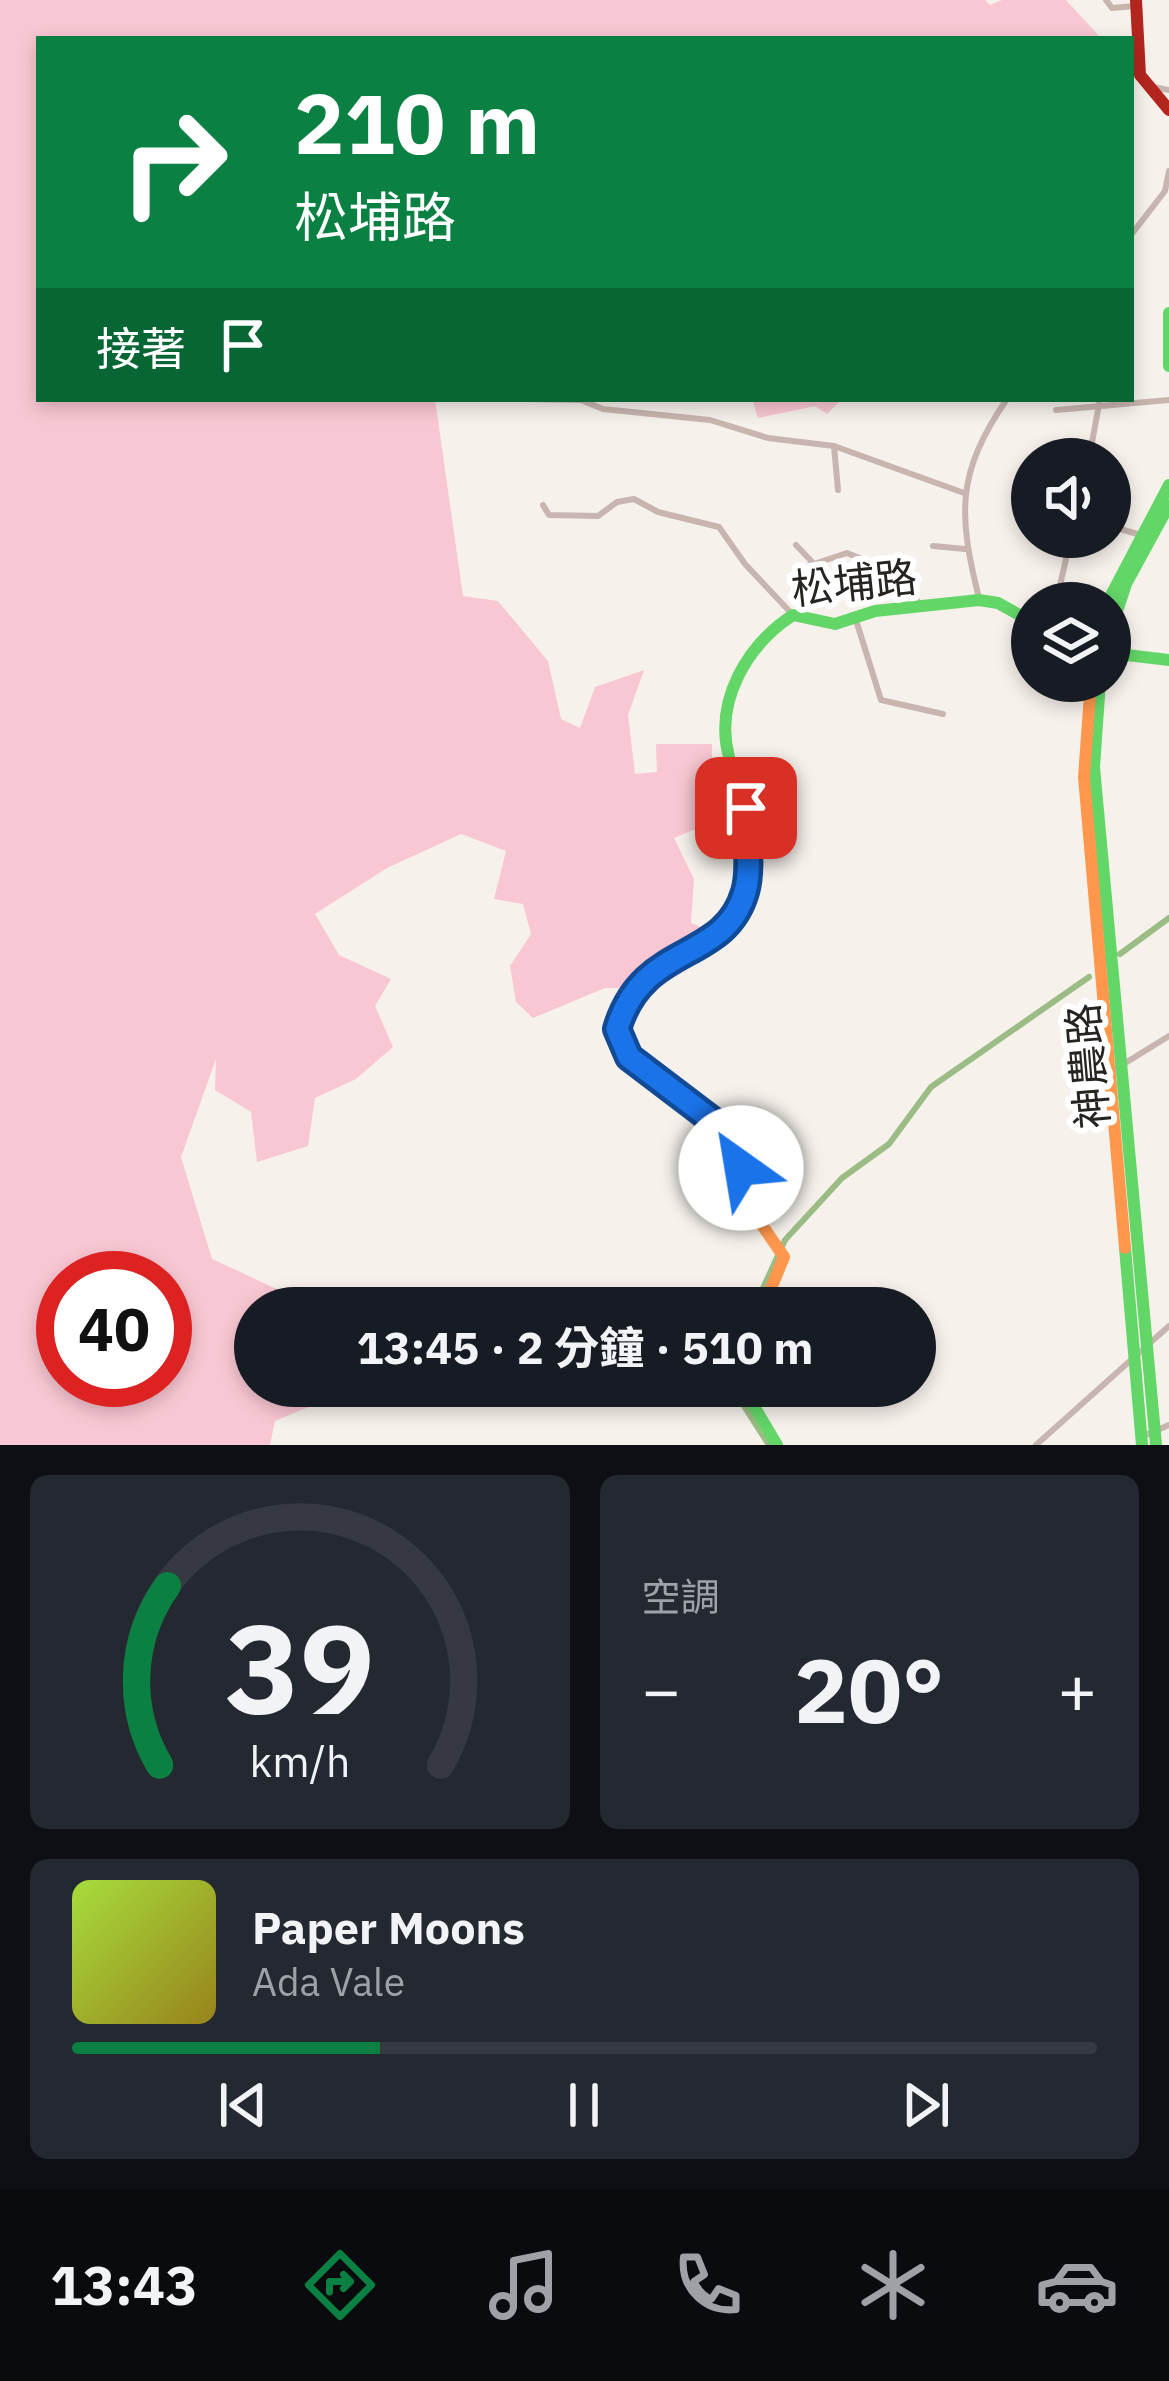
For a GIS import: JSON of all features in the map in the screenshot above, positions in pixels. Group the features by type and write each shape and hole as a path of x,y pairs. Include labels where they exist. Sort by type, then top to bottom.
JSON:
{"street":[{"path":"1106,0 1112,8 1136,3 1145,86 1169,110"},
{"path":"1145,86 1169,90"},
{"path":"1134,232 1165,191 1169,171"},
{"path":"1169,313 1169,366"},
{"path":"1134,402 1169,400"},
{"path":"586,402 603,409 710,420 768,438 834,446 964,493"},
{"name":"松埔路","path":"979,600 960,521 984,432 1005,402"},
{"path":"1056,410 1100,403 1093,438"},
{"path":"834,446 838,490"},
{"path":"1119,582 1169,485"},
{"path":"543,505 549,515 598,516 617,502 634,499 658,512 719,527 745,564 793,615"},
{"path":"1128,582 1144,536 1169,505"},
{"path":"1131,532 1144,536"},
{"path":"796,545 814,564 847,553 897,577 914,590 921,608"},
{"path":"933,546 966,549"},
{"name":"松埔路","path":"769,1287 778,1251 745,1187 729,1133 629,1057 617,1029 651,972 716,938 739,907 746,884 746,808 727,752 726,697 767,632 793,615 824,625 979,600 1011,610"},
{"path":"855,617 881,700 943,714"},
{"path":"1131,655 1169,660"},
{"name":"神農路","path":"1089,702 1084,777 1147,1344 1148,1440"},
{"name":"神農路","path":"1099,702 1094,767 1134,1358 1148,1440"},
{"path":"1115,1069 1169,1036"},
{"path":"1041,1443 1169,1326"},
{"path":"754,1407 777,1445"},
{"path":"1148,1440 1169,1425"}],"shaded area":[{"path":"0,0 985,0 990,5 1002,0 1066,0 1099,36 36,36 36,402 435,402 463,596 498,601 548,661 561,719 580,728 595,687 644,670 628,715 635,774 657,772 656,744 712,744 712,765 742,810 674,838 694,879 691,923 714,932 637,968 631,988 605,988 533,1018 516,1002 510,966 531,934 523,904 494,899 506,851 461,834 387,868 315,914 339,955 391,979 375,1006 393,1047 356,1079 315,1098 308,1146 257,1162 251,1112 215,1090 216,1059 181,1157 212,1259 273,1287 234,1287 234,1407 309,1407 275,1421 270,1445 0,1445"},
{"path":"753,402 839,402 827,414 815,406 758,418"}],"waterway":[{"path":"1120,954 1169,918"},
{"path":"764,1287 785,1240 842,1178 889,1144 931,1087 1089,977"},
{"path":"745,1407 769,1445"}],"traffic: fast":[{"path":"1169,313 1169,366"},
{"path":"1118,582 1169,485"},
{"path":"1127,582 1169,505"},
{"path":"725,926 742,885 747,840 745,803 729,757 726,715 738,676 761,642 793,615 835,624 875,611 979,600 1011,610"},
{"path":"1131,655 1169,660"},
{"path":"1099,702 1094,767 1156,1445"},
{"path":"1125,1248 1142,1445"},
{"path":"754,1407 777,1445"}],"traffic: slow":[{"path":"1089,702 1084,777 1125,1248"},
{"path":"725,926 713,940 664,968 634,993 617,1038 647,1072 729,1133 762,1225 784,1257 772,1287"}],"traffic: jam":[{"path":"1136,0 1140,75 1169,110"}],"route":[{"path":"741,1168 729,1133 629,1057 619,1045 617,1029 651,972 669,958 716,938 730,924 746,890 746,808"}]}
